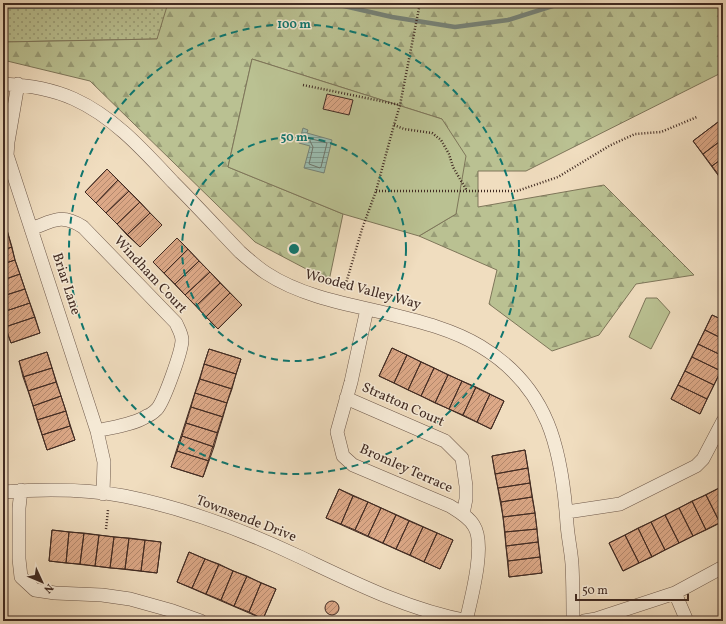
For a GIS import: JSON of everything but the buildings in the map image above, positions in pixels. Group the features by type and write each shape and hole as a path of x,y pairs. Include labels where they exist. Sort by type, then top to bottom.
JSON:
{"street":[{"name":"Wooded Valley Way","path":"3,84 18,84 58,92 89,106 102,115 139,147 253,264 265,273 294,288 340,302 418,321 449,331 492,354 518,376 539,404 553,435 559,459 567,512 572,565 573,621"},
{"name":"Briar Lane","path":"18,84 7,155 97,431 104,462 104,494"},
{"name":"Windham Court","path":"31,229 56,220 65,219 73,221 83,228 176,323 180,331 182,340 180,349 163,399 157,409 147,417 97,431"},
{"name":"Bromley Terrace","path":"367,309 337,432 342,456 353,465 450,506 463,514"},
{"name":"Stratton Court","path":"346,398 445,441 462,458 466,486 466,499 463,514"},
{"path":"567,512 620,504 696,466 703,459 723,421"},
{"path":"20,490 19,559 21,577 35,590 56,593 130,598 201,621"},
{"name":"Townsende Drive","path":"3,492 20,490 69,490 123,496 158,504 222,524 250,535 392,599 434,613 467,621"},
{"path":"463,514 475,526 479,546 474,585 467,621"},
{"path":"584,621 596,619 675,593 723,567"},
{"path":"675,593 687,621"}],"path":[{"path":"340,302 362,229 376,191 400,105 412,35 420,3"},
{"path":"303,86 400,105"},
{"path":"376,191 516,191 558,178 609,146 635,134 661,132 697,117"},
{"path":"394,125 432,133 441,140 449,154 453,168 467,191"},
{"path":"106,529 108,510"}],"green space":[{"path":"3,3 278,3 157,39 3,42"},
{"path":"168,3 723,3 723,72 526,171 478,171 478,207 604,185 694,275 636,284 599,335 552,351 489,304 497,270 419,236 456,214 442,119 252,59 228,167 343,214 329,281 255,242 90,81 3,60 3,42 157,39"},
{"path":"252,59 442,119 466,156 456,214 419,236 343,214 228,167"},
{"path":"646,298 657,298 670,312 651,349 629,337"}],"water":[{"path":"303,128 308,130 307,133 332,140 324,173 304,168 310,146 299,143"}],"waterway":[{"path":"3,7 99,6 116,3"},
{"path":"331,3 392,17 455,27 508,20 562,3"}]}
